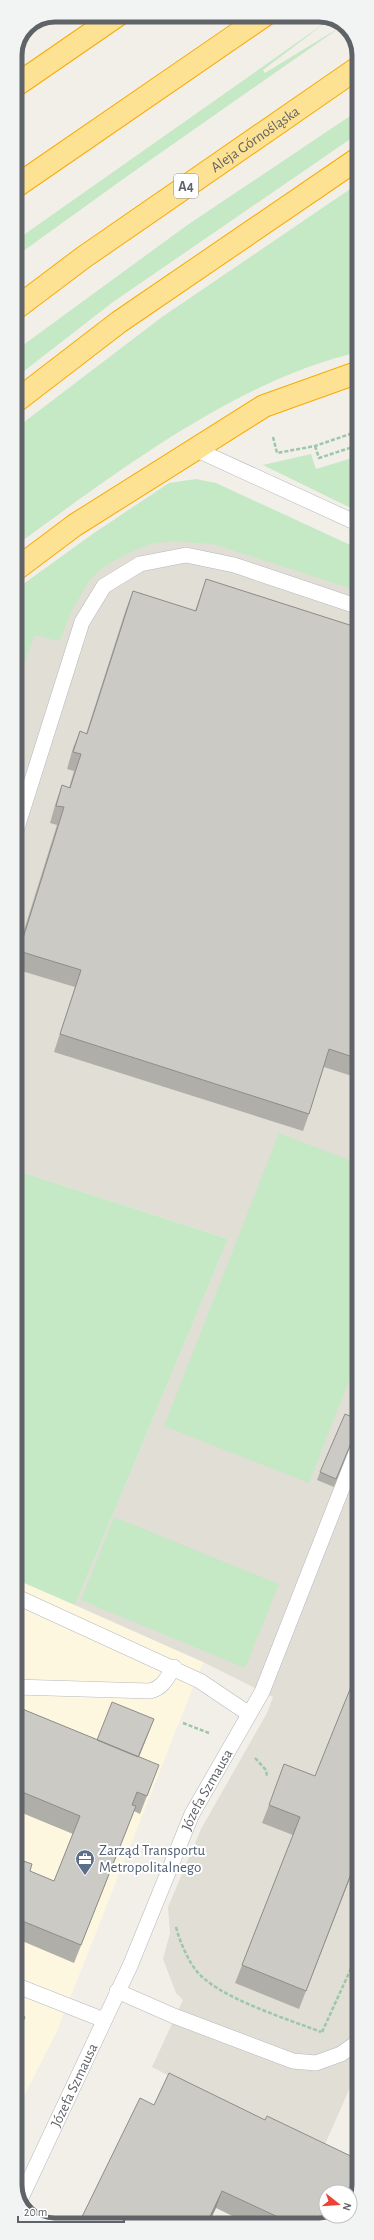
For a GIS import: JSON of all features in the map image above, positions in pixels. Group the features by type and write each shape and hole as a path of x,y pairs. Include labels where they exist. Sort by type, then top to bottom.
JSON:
{"highway":[{"path":"22,81 108,22"},
{"path":"22,182 255,22"},
{"name":"Aleja Górnośląska","path":"22,304 84,257 352,72"},
{"path":"22,397 119,322 352,163"},
{"path":"22,565 75,525 264,406 352,375"}],"lane":[{"path":"195,449 352,521"},
{"path":"22,812 82,622 104,586 140,564 186,554 234,565 352,605"},
{"name":"Józefa Szmausa","path":"23,2193 130,1966 192,1814 262,1692 352,1463"},
{"path":"22,1599 174,1667 200,1681 249,1714"},
{"path":"22,1687 158,1690 174,1667"},
{"path":"22,1988 104,2020"},
{"path":"117,1991 181,2019 293,2061 316,2063 341,2054 352,2046"}],"path":[{"path":"273,437 278,452 315,446 352,433"},
{"path":"315,446 319,458 352,447"},
{"path":"175,1925 181,1944 196,1970 214,1987 284,2017"},
{"path":"322,2032 352,1966"}],"shaded area":[{"path":"171,514 352,572 352,2083 322,2151 235,2110 152,2067 183,2000 176,1993 163,1959 170,1933 168,1907 201,1829 267,1713 273,1697 203,1662 75,1605 228,1239 22,1172 22,637 88,564"},
{"path":"22,1582 203,1662 57,2031 22,2100"}],"green space":[{"path":"325,23 263,70 265,73 338,29 126,177 22,252 22,236"},
{"path":"46,24 29,36 37,28"},
{"path":"352,115 352,138 113,302 22,373 22,346 186,226"},
{"path":"352,188 352,354 313,365 268,384 223,406 136,460 22,541 22,424 162,317"},
{"path":"311,454 316,469 352,458 352,509 263,465"},
{"path":"196,479 216,483 352,546 352,589 213,544 171,541 151,544 128,553 102,568 89,581 72,610 61,638 58,641 34,635 22,672 22,585 94,533 169,483"},
{"path":"279,1133 352,1161 352,1373 309,1483 164,1426"},
{"path":"22,1172 228,1239 75,1605 22,1582"},
{"path":"114,1517 279,1584 245,1668 81,1600"}],"building":[{"path":"206,579 352,626 352,1057 329,1049 309,1114 60,1034 81,970 22,952 22,941 64,807 56,806 62,785 70,788 81,754 73,752 80,731 87,734 133,591 196,611"},
{"path":"345,1414 352,1417 352,1441 336,1479 320,1472"},
{"path":"352,1684 352,1871 306,1991 242,1965 300,1817 269,1805 284,1764 315,1776"},
{"path":"112,1702 154,1719 138,1757 97,1740"},
{"path":"22,1709 159,1765 147,1796 137,1792 132,1805 136,1806 81,1945 22,1921 22,1860 32,1864 30,1871 54,1881 80,1816 22,1792"},
{"path":"22,2016 25,2017 22,2023"},
{"path":"169,2073 265,2120 267,2116 352,2157 352,2184 318,2184 318,2218 280,2218 222,2191 209,2218 81,2218 140,2098 154,2105"}],"place":[{"name":"Zarząd Transportu Metropolitalnego","path":"85,1876"}]}
